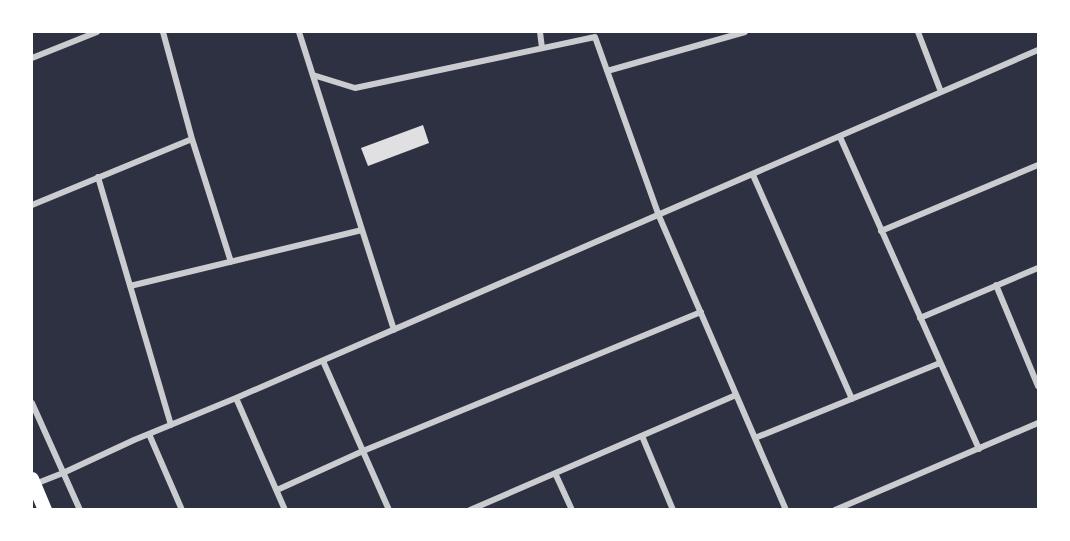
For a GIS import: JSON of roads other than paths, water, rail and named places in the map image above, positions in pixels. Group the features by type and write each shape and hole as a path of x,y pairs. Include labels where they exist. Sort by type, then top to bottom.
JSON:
{"highway":[{"path":"33,482 45,510"}],"street":[{"path":"32,58 97,32"},
{"path":"163,32 192,139 231,262"},
{"path":"300,32 394,330"},
{"path":"540,32 542,48"},
{"path":"607,71 745,32"},
{"path":"918,32 941,92"},
{"path":"313,75 356,88 595,37 659,216 786,510"},
{"path":"33,482 63,473 1038,50"},
{"path":"840,137 979,449"},
{"path":"32,205 192,139"},
{"path":"882,231 1038,165"},
{"path":"753,175 852,399"},
{"path":"98,177 171,425"},
{"path":"130,286 362,231"},
{"path":"920,318 1038,268"},
{"path":"996,285 1038,386"},
{"path":"277,490 363,451 701,312"},
{"path":"323,361 389,510"},
{"path":"755,438 940,363"},
{"path":"471,510 736,395"},
{"path":"236,398 285,510"},
{"path":"32,403 80,510"},
{"path":"835,510 1038,423"},
{"path":"149,434 182,510"},
{"path":"642,436 674,510"},
{"path":"555,473 572,510"},
{"path":"487,502 490,510"}]}
